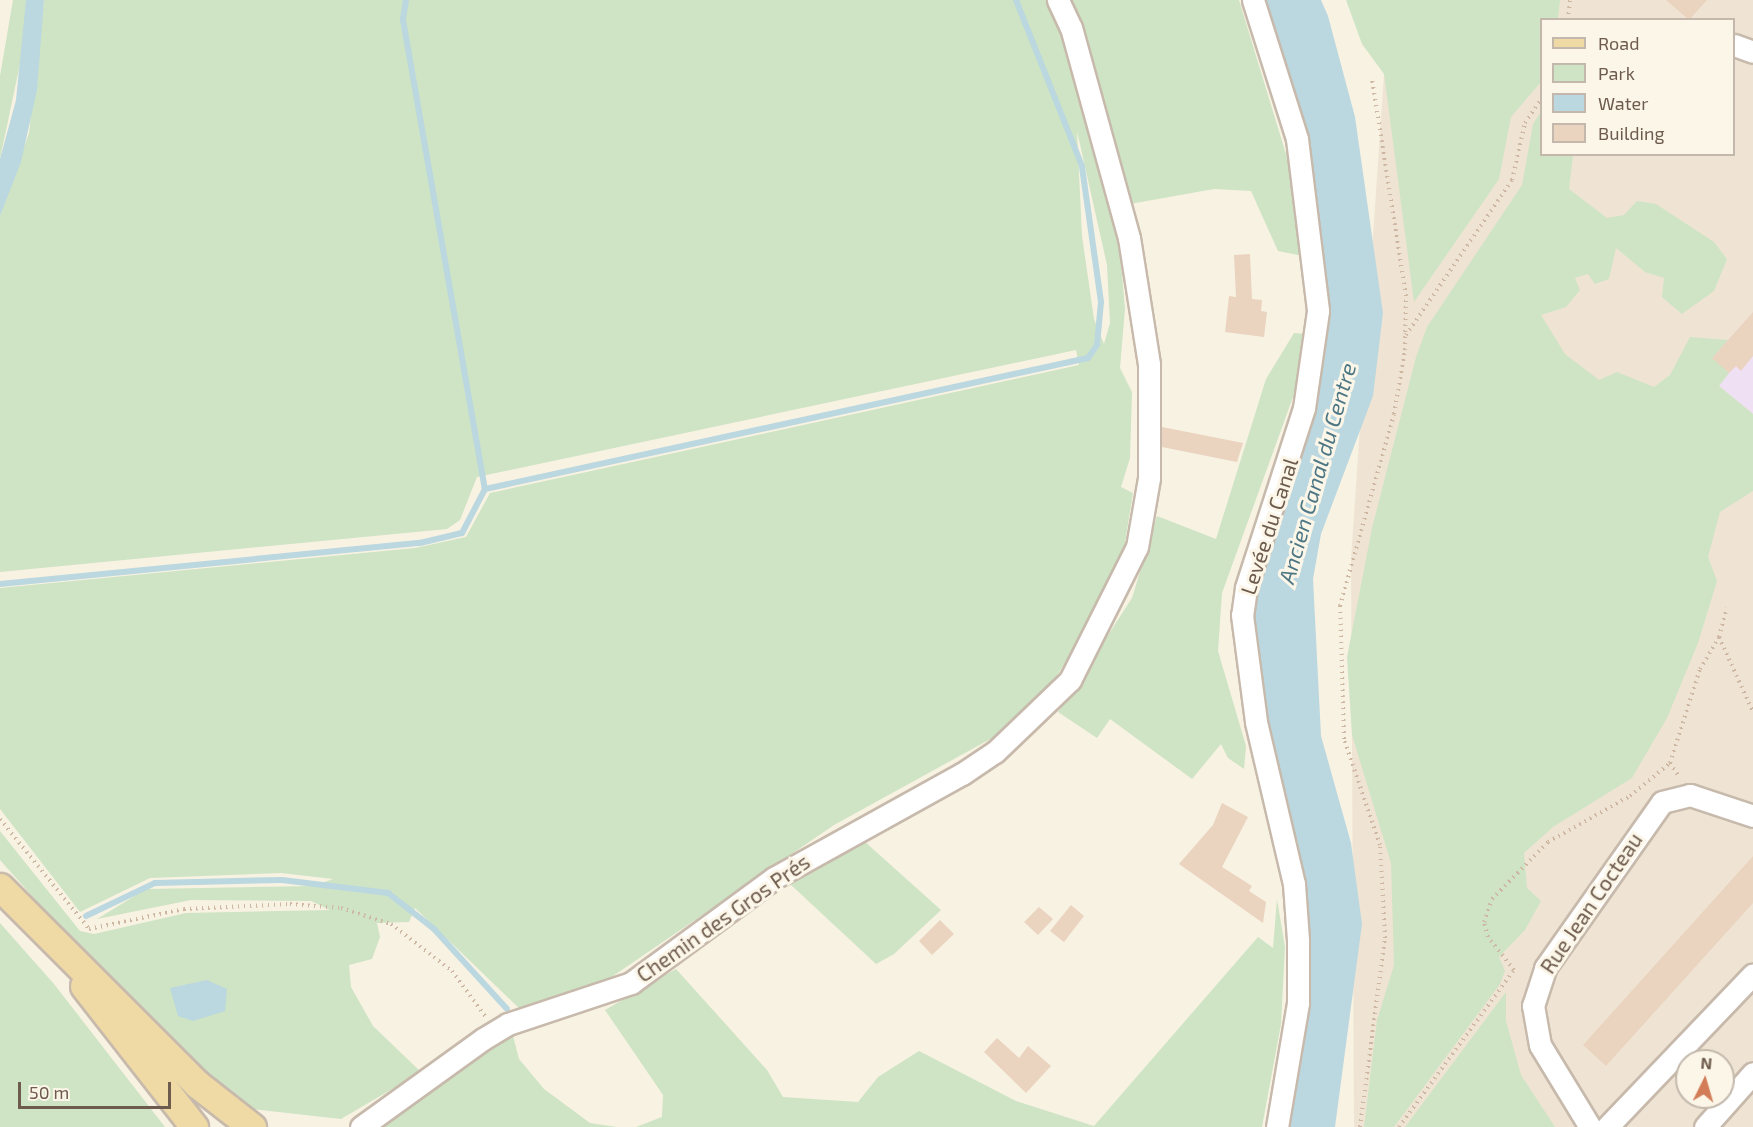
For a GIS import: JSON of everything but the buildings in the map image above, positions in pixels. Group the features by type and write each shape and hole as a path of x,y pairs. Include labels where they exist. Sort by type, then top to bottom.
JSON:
{"main road":[{"path":"0,887 65,957 222,1107 252,1127"},
{"path":"65,957 107,1022 194,1127"}],"street":[{"name":"Chemin des Gros Prés","path":"361,1127 494,1032 631,983 774,878 916,802 1018,730 1070,680 1113,603 1137,547 1149,478 1149,364 1129,238 1071,28 1059,0"},
{"name":"Levée du Canal","path":"1253,0 1297,139 1317,311 1304,408 1246,588 1242,615 1256,722 1294,884 1298,940 1298,1003 1277,1127"},
{"path":"1735,45 1753,52"},
{"name":"Rue Jean Cocteau","path":"1590,1127 1540,1045 1533,1006 1545,968 1662,802 1697,796 1753,816"},
{"path":"1607,1127 1753,974"},
{"path":"1705,1127 1753,1073"}],"path":[{"path":"1568,18 1570,0"},
{"path":"1360,1127 1385,938 1380,845 1344,739 1340,606 1394,414 1405,335 1406,296 1372,80"},
{"path":"1405,335 1512,180 1525,123 1540,101"},
{"path":"1399,1127 1514,970 1488,937 1484,922 1492,899 1548,842 1630,796 1670,763 1700,669 1719,637 1727,608"},
{"path":"1719,637 1753,712"},
{"path":"0,819 77,920 89,929 184,909 290,904 340,908 392,924 452,971 494,1032"}],"shaded area":[{"path":"1348,0 1753,0 1753,1127 1354,1127 1351,559 1384,74"},
{"path":"1753,312 1753,414 1719,386 1712,358"}],"green space":[{"path":"13,0 26,0 25,40 0,159 0,76"},
{"path":"44,0 1047,0 1062,30 1119,238 1125,309 1120,368 1132,392 1130,458 1121,487 1133,493 1122,561 1094,617 1049,688 994,737 834,825 594,989 520,1009 415,908 409,922 377,923 380,937 372,959 349,965 351,987 373,1026 421,1072 341,1119 242,1108 118,993 0,860 0,831 80,931 94,934 186,913 330,910 311,901 191,900 97,919 146,889 314,886 333,879 281,873 150,878 80,912 0,809 0,588 415,548 466,537 490,493 1079,365 1076,350 477,477 460,520 447,529 0,572 0,216 29,133","holes":["1077,131 1107,265 1110,323 1104,344 1094,319 1082,236"]},
{"path":"1071,0 1239,0 1289,164 1303,256 1278,251 1251,191 1214,189 1130,204"},
{"path":"1346,0 1560,0 1558,18 1540,18 1540,83 1511,117 1499,179 1414,302 1384,74 1362,44"},
{"path":"1540,114 1540,156 1573,156 1569,189 1607,218 1624,215 1637,201 1656,204 1714,242 1727,259 1714,291 1682,314 1662,297 1664,278 1645,272 1616,248 1609,279 1595,284 1588,274 1575,278 1580,290 1566,307 1541,315 1565,354 1599,380 1617,372 1654,387 1670,375 1690,337 1728,340 1713,358 1729,373 1719,386 1753,414 1753,491 1720,512 1708,557 1717,581 1698,643 1667,718 1632,778 1553,827 1524,853 1527,888 1541,901 1525,930 1499,957 1505,971 1500,984 1394,1127 1364,1127 1377,1020 1394,965 1391,863 1352,735 1347,657 1372,528 1416,357 1427,327 1522,185 1533,124"},
{"path":"1294,333 1305,334 1293,397 1222,593 1218,651 1246,746 1244,769 1228,758 1221,744 1192,779 1110,719 1097,738 1058,712 1132,598 1157,516 1216,539 1266,379"},
{"path":"864,841 941,910 894,954 876,964 790,884"},
{"path":"1277,899 1285,947 1281,1024 1262,1127 636,1127 662,1117 663,1095 605,1010 676,969 767,1070 783,1097 858,1102 878,1077 919,1051 1016,1101 1094,1126 1258,937 1273,948"},
{"path":"0,923 54,984 165,1127 0,1127"},
{"path":"1506,992 1506,1021 1521,1075 1555,1127 1405,1127"},
{"path":"512,1032 519,1059 544,1089 590,1123 617,1127 378,1127"}],"water":[{"path":"26,0 44,0 37,90 21,162 0,216 0,159 16,100"},
{"name":"Ancien Canal du Centre","path":"1261,0 1321,0 1328,16 1355,117 1383,313 1373,396 1321,534 1313,579 1321,736 1351,843 1362,924 1335,1127 1284,1127 1301,885 1261,705 1249,612 1265,546 1303,447 1326,339 1312,174"},
{"path":"207,980 227,989 225,1011 193,1021 178,1016 170,988"}],"waterway":[{"path":"406,0 403,20 485,489"},
{"path":"0,584 420,543 462,533 485,489 1088,358 1097,345 1101,302 1082,166 1016,0"},
{"path":"86,916 155,883 282,880 388,893 434,929 507,1009"}]}
